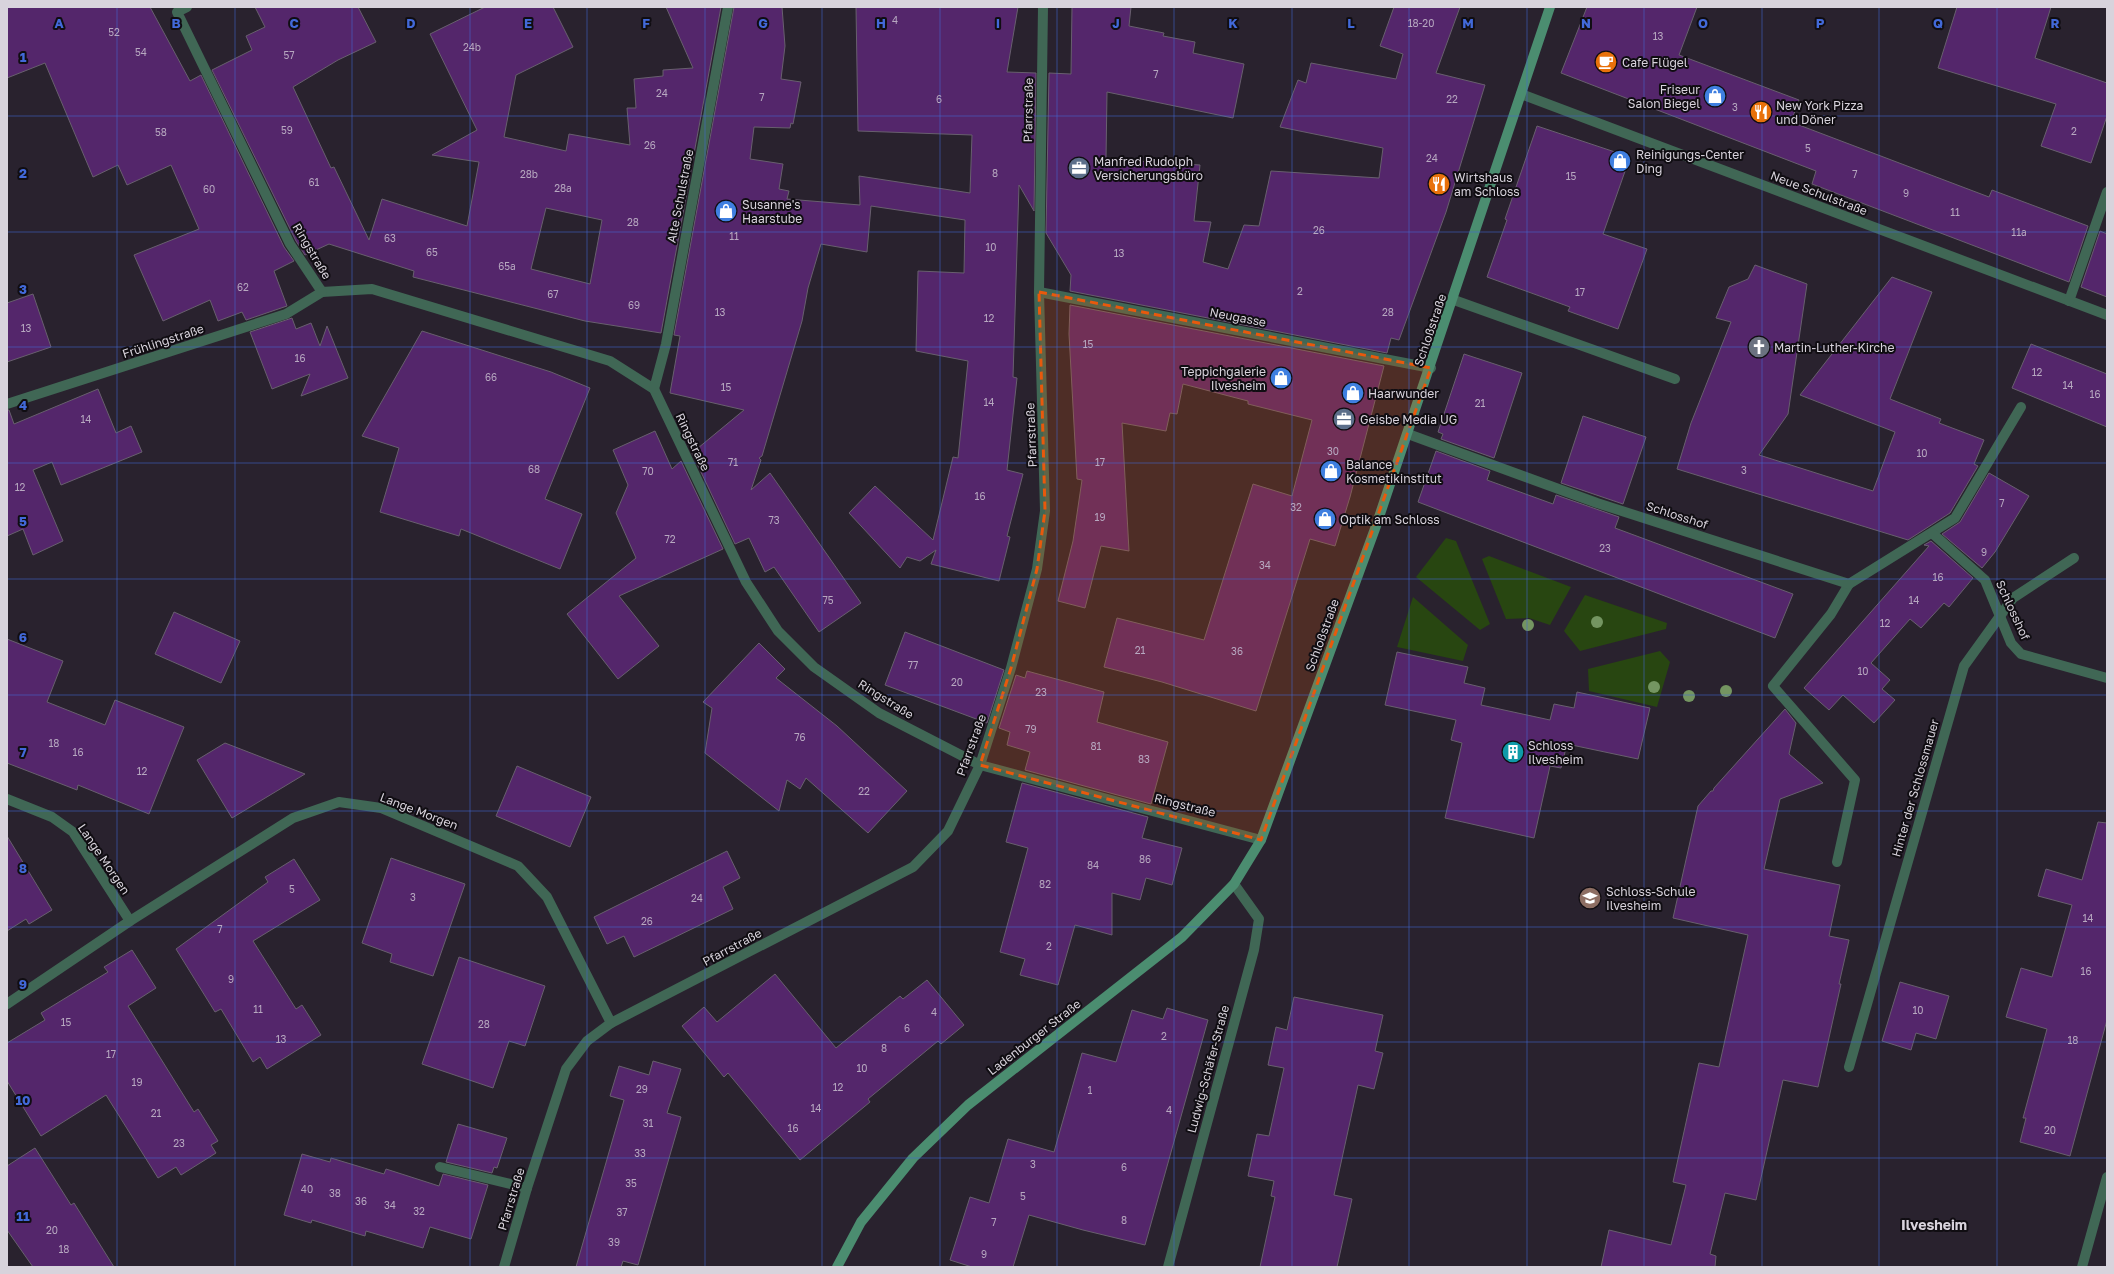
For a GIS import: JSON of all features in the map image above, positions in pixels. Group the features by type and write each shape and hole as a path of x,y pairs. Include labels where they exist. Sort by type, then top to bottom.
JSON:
{"main road":[{"name":"Schloßstraße","path":"1261,840 1376,526 1431,368 1550,7"},
{"name":"Ladenburger Straße","path":"837,1267 861,1222 913,1158 968,1105 1182,937 1234,884 1261,840"}],"street":[{"name":"Ringstraße","path":"187,7 176,10 290,244 322,292 372,289 610,360 654,389 746,582 778,631 814,667 879,713 980,765 1261,840"},
{"name":"Alte Schulstraße","path":"654,389 666,344 728,7"},
{"name":"Pfarrstraße","path":"504,1267 526,1188 566,1069 587,1041 611,1022 913,867 948,831 980,765 1011,668 1035,576 1045,512 1039,292 1043,7"},
{"name":"Neue Schulstraße","path":"1521,94 2107,315"},
{"path":"2069,301 2107,192"},
{"name":"Frühlingstraße","path":"7,404 286,314 322,292"},
{"name":"Neugasse","path":"1039,292 1431,368"},
{"path":"1454,300 1675,379"},
{"path":"1836,862 1855,780 1773,686 1831,614 1849,584 1955,518 2021,407"},
{"name":"Schlosshof","path":"1408,434 1597,503 1849,584"},
{"name":"Schlosshof","path":"1932,533 1985,580 2011,643 2021,654 2107,678"},
{"name":"Hinter der Schlossmauer","path":"1849,1067 1964,666 2013,598 2074,558"},
{"name":"Lange Morgen","path":"7,799 52,817 73,832 130,921"},
{"name":"Lange Morgen","path":"7,1004 130,921 293,818 339,802 381,808 518,866 548,897 611,1022"},
{"name":"Ludwig-Schäfer-Straße","path":"1168,1267 1254,950 1259,919 1234,884"},
{"path":"440,1167 526,1188"},
{"path":"2082,1267 2105,1188 2107,1176"}],"highlighted area":[{"path":"1039,292 1431,368 1261,840 980,765 1011,668 1037,569 1045,511"}],"green space":[{"path":"1446,538 1456,541 1490,624 1480,630 1416,577"},
{"path":"1489,556 1571,587 1550,625 1529,618 1506,619 1482,559"},
{"path":"1585,595 1667,623 1666,629 1580,651 1564,631"},
{"path":"1413,597 1468,645 1463,661 1397,647"},
{"path":"1660,651 1670,662 1657,707 1589,691 1588,669"}],"building":[{"path":"7,7 150,7 190,81 201,75 284,247 294,261 274,271 287,306 246,320 242,312 218,321 210,300 163,321 134,255 199,229 171,165 127,185 118,165 93,177 45,63 7,78"},
{"path":"255,7 358,7 376,42 338,60 293,87 331,168 334,167 369,240 382,199 467,226 479,162 432,155 477,130 430,34 485,7 553,7 573,47 516,75 504,137 566,151 569,134 630,145 627,108 636,108 634,79 663,76 663,70 693,68 666,7 721,7 661,333 585,321 413,277 414,271 329,244 305,255 296,241 212,70 252,50 246,36 265,27","holes":["546,208 602,220 590,284 531,269"]},
{"path":"734,7 782,7 785,46 781,79 801,82 793,124 791,123 790,128 754,127 750,159 783,164 779,189 789,191 787,199 860,205 859,176 970,193 972,135 858,131 856,7 1018,7 1007,72 1036,73 1034,211 1019,185 1013,377 1017,378 1007,470 1023,474 1007,536 1010,537 999,581 931,564 936,550 920,561 907,557 900,568 849,513 875,486 933,540 953,457 958,458 968,361 916,351 918,271 964,273 965,220 871,206 867,252 821,244 808,288 802,321 762,456 759,458 761,460 751,490 770,473 861,603 819,632 774,567 765,572 749,538 735,544 692,453 744,410 670,393 680,336 674,335"},
{"path":"1072,7 1131,7 1129,26 1164,33 1163,36 1195,42 1193,53 1244,64 1233,118 1107,92 1106,159 1200,165 1194,221 1211,222 1203,262 1228,269 1244,225 1259,226 1271,171 1379,178 1383,148 1280,127 1298,80 1306,83 1311,63 1396,79 1403,54 1380,46 1394,7 1460,7 1436,73 1485,85 1446,212 1399,340 1391,338 1387,353 1070,291 1071,275 1046,233 1049,73 1071,74"},
{"path":"1587,7 1697,7 1679,55 1799,100 1791,122 1989,197 1992,190 2088,226 2069,282 1812,184 1816,171 1561,73"},
{"path":"1957,7 2051,7 2035,58 2107,83 2107,116 2091,163 2041,146 2056,104 1938,68"},
{"path":"1537,126 1630,157 1603,234 1647,249 1618,329 1568,311 1570,307 1487,277"},
{"path":"2100,231 2107,234 2107,297 2081,287"},
{"path":"1755,265 1807,284 1788,414 1759,455 1873,491 1895,432 1800,395 1892,277 1932,292 1890,399 1941,419 1939,423 1984,440 1974,464 1978,466 1950,513 1908,540 1677,469 1691,423 1731,322 1716,318 1729,287 1748,279"},
{"path":"33,294 51,347 7,362 7,303"},
{"path":"1070,305 1384,366 1350,497 1335,546 1310,539 1256,711 1162,682 1104,667 1117,618 1204,640 1253,484 1292,496 1312,420 1248,404 1248,401 1183,384 1177,414 1170,413 1166,431 1122,423 1129,551 1101,546 1085,608 1058,601 1073,541 1082,480 1077,479 1069,334"},
{"path":"292,318 296,329 311,323 320,346 327,326 348,378 301,396 310,374 272,389 250,332"},
{"path":"422,331 551,372 590,388 545,499 582,514 560,569 461,529 459,536 380,512 399,448 362,436"},
{"path":"2031,344 2107,374 2107,427 2012,388"},
{"path":"1464,354 1522,373 1494,458 1441,439 1443,434 1438,432"},
{"path":"98,389 116,433 131,426 142,452 61,485 52,462 33,470 63,541 33,555 23,529 7,536 7,410 9,410 14,424"},
{"path":"1583,416 1646,437 1623,504 1561,483"},
{"path":"655,431 672,469 681,461 723,549 619,596 659,646 618,679 567,614 636,558 616,513 628,485 613,450"},
{"path":"1436,451 1490,471 1487,480 1553,504 1556,495 1619,517 1615,528 1793,594 1775,638 1418,502"},
{"path":"1989,473 2029,496 1995,552 1982,568 1942,534 1960,522"},
{"path":"1931,541 1973,578 1949,607 1944,603 1921,628 1910,619 1871,663 1890,680 1882,689 1895,700 1874,723 1843,695 1829,710 1804,688 1929,546 1924,545"},
{"path":"174,612 240,641 221,683 155,654"},
{"path":"905,632 1004,670 987,723 885,685"},
{"path":"7,639 63,661 47,702 105,725 115,700 184,727 149,814 78,785 77,790 7,763"},
{"path":"759,643 785,669 776,678 837,726 907,791 868,833 806,778 800,789 787,780 779,811 705,753 712,708 703,702"},
{"name":"Schloss Ilvesheim","path":"1397,652 1468,667 1464,683 1485,688 1481,705 1550,720 1554,704 1574,708 1577,692 1650,708 1638,759 1567,744 1561,768 1550,766 1534,838 1445,818 1462,743 1451,740 1456,720 1385,705"},
{"path":"1027,671 1104,692 1097,722 1168,742 1151,804 1025,770 1030,752 1007,745 1010,732 999,728 1016,675 1025,678"},
{"path":"1785,709 1796,723 1789,754 1823,783 1780,799 1764,869 1840,885 1829,936 1849,940 1839,984 1841,984 1818,1087 1783,1080 1756,1200 1725,1193 1710,1254 1716,1256 1715,1267 1601,1267 1609,1230 1671,1245 1686,1185 1673,1182 1699,1063 1719,1067 1748,935 1673,918 1698,806"},
{"path":"225,743 305,774 232,818 197,760"},
{"path":"517,766 591,797 570,847 496,816"},
{"path":"1022,783 1148,817 1142,838 1182,848 1172,885 1146,878 1140,900 1112,893 1112,935 1075,925 1058,985 1020,975 1025,959 1000,952 1028,848 1006,842"},
{"path":"2098,822 2107,823 2107,1020 2070,1156 2020,1142 2026,1118 2023,1118 2047,1029 2006,1017 2021,968 2052,977 2072,905 2038,896 2046,869 2082,880"},
{"path":"7,836 52,910 29,924 26,919 7,931"},
{"path":"727,851 740,878 723,887 733,909 634,957 624,936 607,944 594,917"},
{"path":"391,858 465,884 433,976 390,962 392,954 362,943"},
{"path":"294,859 320,900 253,941 296,1009 302,1005 321,1035 267,1069 260,1057 253,1062 221,1009 215,1012 176,949 268,882 265,877"},
{"path":"132,950 156,988 128,1006 194,1112 198,1109 218,1141 211,1145 216,1153 181,1175 176,1167 158,1178 106,1095 41,1136 7,1081 7,1043 45,1020 41,1013 108,972 104,967"},
{"path":"459,957 545,986 525,1046 509,1041 493,1088 422,1064"},
{"path":"775,974 836,1048 900,996 903,999 927,980 964,1025 941,1044 938,1041 868,1099 870,1102 800,1160 728,1073 724,1077 682,1026 704,1007 717,1022"},
{"path":"1900,982 1949,996 1936,1039 1916,1033 1911,1050 1882,1041"},
{"path":"1294,997 1383,1015 1375,1051 1383,1053 1374,1089 1358,1085 1334,1195 1352,1199 1337,1267 1260,1267 1275,1197 1271,1196 1274,1181 1248,1176 1257,1134 1269,1136 1284,1068 1268,1065 1276,1027 1287,1030"},
{"path":"1167,1008 1208,1020 1145,1245 1029,1215 1013,1267 972,1267 950,1260 970,1197 989,1203 1008,1139 1054,1152 1082,1053 1116,1062 1132,1010 1163,1019"},
{"path":"653,1061 681,1069 667,1113 681,1117 638,1265 623,1261 621,1267 576,1267 624,1100 610,1096 619,1066 649,1075"},
{"path":"458,1124 507,1138 497,1168 494,1167 492,1173 446,1162"},
{"path":"35,1148 71,1205 74,1203 114,1267 33,1267 7,1230 7,1166"},
{"path":"302,1154 330,1162 331,1158 384,1174 386,1169 439,1186 443,1174 488,1185 471,1239 430,1227 423,1248 366,1231 365,1236 312,1220 311,1223 284,1215"}],"place":[{"name":"Cafe Flügel","path":"1606,62"},
{"name":"Friseur Salon Biegel","path":"1715,96"},
{"name":"New York Pizza und Döner","path":"1761,112"},
{"name":"Reinigungs-Center Ding","path":"1620,161"},
{"name":"Manfred Rudolph Versicherungsbüro","path":"1079,168"},
{"name":"Wirtshaus am Schloss","path":"1439,184"},
{"name":"Susanne's Haarstube","path":"726,211"},
{"name":"Martin-Luther-Kirche","path":"1759,347"},
{"name":"Teppichgalerie Ilvesheim","path":"1281,378"},
{"name":"Haarwunder","path":"1353,393"},
{"name":"Geisbe Media UG","path":"1344,419"},
{"name":"Balance Kosmetikinstitut","path":"1331,471"},
{"name":"Optik am Schloss","path":"1325,519"},
{"name":"Schloss Ilvesheim","path":"1513,752"},
{"name":"Schloss-Schule Ilvesheim","path":"1590,898"}],"district":[{"name":"Ilvesheim","path":"1934,1224"}]}
